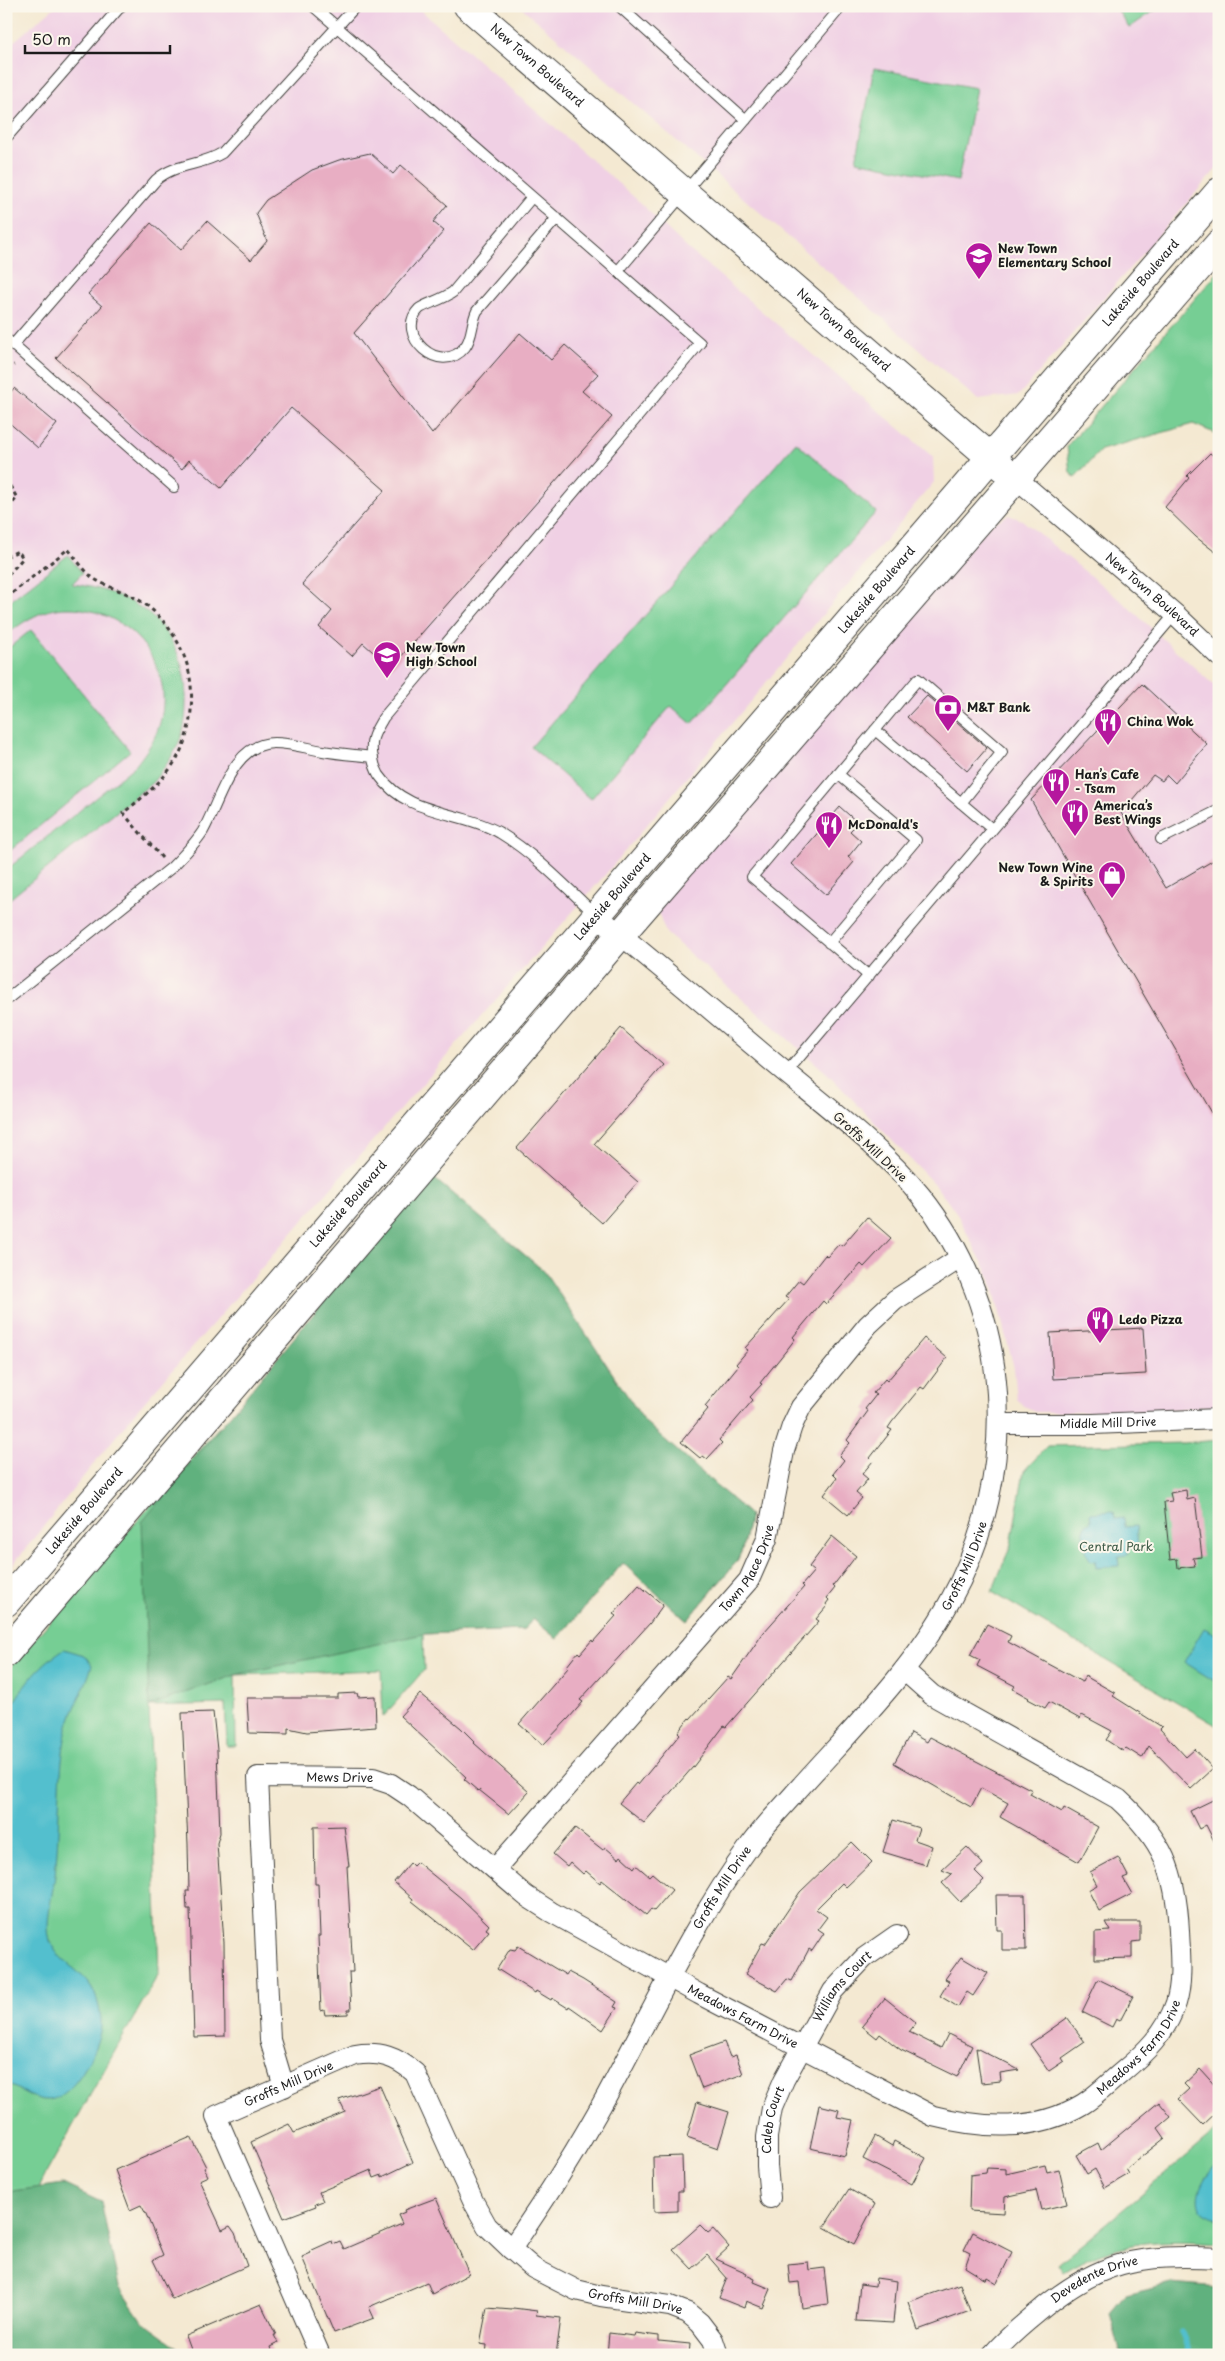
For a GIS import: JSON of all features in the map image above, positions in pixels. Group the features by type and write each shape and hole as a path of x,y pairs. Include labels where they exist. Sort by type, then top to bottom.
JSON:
{"main road":[{"name":"New Town Boulevard","path":"468,6 990,458 1016,478"},
{"name":"Lakeside Boulevard","path":"6,1602 1219,192"},
{"path":"6,1653 621,934 1219,244"}],"street":[{"name":"New Town Boulevard","path":"1016,478 1175,614 1219,656"},
{"name":"Groffs Mill Drive","path":"511,2249 548,2196 606,2098 669,1978 718,1891 754,1840 904,1670 949,1603 970,1560 985,1517 994,1473 998,1424 996,1372 987,1328 973,1284 939,1221 925,1202 892,1165 621,934 596,915"},
{"name":"Town Place Drive","path":"495,1869 749,1580 767,1539 784,1452 792,1426 801,1407 868,1325 895,1300 960,1258"},
{"name":"Middle Mill Drive","path":"998,1424 1093,1424 1219,1419"},
{"name":"Meadows Farm Drive","path":"669,1978 933,2116 957,2122 996,2127 1026,2125 1056,2117 1084,2104 1146,2052 1164,2028 1176,2002 1181,1976 1177,1907 1167,1863 1158,1842 1140,1819 1118,1799 932,1695 904,1670"},
{"name":"Mews Drive","path":"284,2087 270,2040 258,1777 356,1777 373,1778 391,1784 409,1796 526,1896 669,1978"},
{"name":"Williams Court","path":"802,2049 833,1991 864,1958 897,1935"},
{"name":"Caleb Court","path":"770,2198 767,2137 772,2108 784,2080 802,2049"},
{"name":"Groffs Mill Drive","path":"320,2355 216,2116 356,2055 373,2052 402,2061 415,2073 473,2201 487,2226 511,2249 533,2268 576,2290 601,2296 670,2306 688,2313 700,2323 718,2355"},
{"name":"Devedente Drive","path":"992,2355 1005,2340 1057,2296 1080,2280 1109,2268 1140,2260 1174,2256 1219,2258"}],"lane":[{"path":"6,138 121,6"},
{"path":"313,6 700,343 383,718 373,739 373,757 376,770 385,784 399,797 416,805 488,826 526,850 596,915"},
{"path":"174,487 10,342 156,180 164,173 175,168 203,162 222,152 338,28 356,6"},
{"path":"619,6 746,120"},
{"path":"618,271 842,6"},
{"path":"532,196 453,292 443,300 420,307 415,314 414,336 419,347 435,357 446,357 456,354 465,348 470,340 472,320 477,311 557,218"},
{"path":"786,1074 1175,614"},
{"path":"869,976 752,877 918,679 1002,752 961,803"},
{"path":"875,730 992,829"},
{"path":"6,1000 171,868 188,851 203,831 228,778 240,760 260,745 274,743 326,752 373,757"},
{"path":"829,943 916,840 838,774"},
{"path":"1161,839 1219,810"}],"path":[{"path":"6,479 17,498 6,510"},
{"path":"6,598 68,549 94,579 124,591 149,607 171,630 185,658 190,681 191,708 187,735 175,762 157,785 123,813 171,868"},
{"path":"6,557 18,551 23,558 6,577"}],"shaded area":[{"name":"New Town High School","path":"56,6 416,6 635,198 687,248 933,457 934,482 604,876 133,1415 6,1573 6,48"},
{"name":"New Town Elementary School","path":"520,6 1219,6 1219,166 1019,395 978,400"},
{"path":"1008,515 1022,520 1126,605 1219,690 1219,1406 1134,1412 1037,1412 1024,1406 1017,1399 1014,1368 991,1279 956,1212 934,1184 828,1074 666,933 659,912 662,903 989,526"}],"green space":[{"path":"1115,6 1161,6 1129,28"},
{"path":"874,68 976,88 958,181 856,161"},
{"path":"1219,271 1219,435 1193,424 1101,450 1075,477 1070,473 1067,446"},
{"path":"796,442 876,512 692,724 671,706 591,799 531,747"},
{"path":"68,555 82,573 72,584 95,588 135,604 152,617 165,632 176,650 183,671 186,695 184,727 173,755 153,782 6,902 6,870 136,765 156,734 163,706 162,684 155,664 144,646 129,630 111,618 90,611 68,608 50,610 34,616 6,635 6,604"},
{"path":"31,630 130,751 6,854 6,650"},
{"path":"429,1174 544,1271 645,1422 750,1515 742,1550 737,1561 687,1621 623,1563 557,1639 533,1619 523,1630 423,1634 235,1675 149,1706 142,1522"},
{"path":"578,1365 750,1515 742,1550 737,1561 687,1621 623,1563 557,1639 533,1619 523,1630 423,1634 424,1670 383,1717 381,1670 235,1675 236,1746 227,1746 225,1704 149,1706 159,1973 44,2177 24,2221 6,2355 6,1672 218,1428"},
{"name":"Central Park","path":"1219,1440 1219,1727 992,1592 1011,1544 1024,1471 1047,1446 1183,1443"},
{"path":"1219,2129 1219,2243 1177,2241 1138,2244 1101,2253 1063,2272 1058,2264"},
{"path":"63,2184 101,2202 119,2287 142,2321 179,2348 182,2355 6,2355 6,2192"},
{"path":"1171,2284 1219,2288 1219,2355 1121,2355 1110,2313 1125,2295"}],"water":[{"path":"1114,1511 1115,1519 1124,1518 1125,1527 1136,1526 1138,1546 1128,1547 1128,1555 1118,1556 1119,1566 1096,1568 1095,1560 1091,1561 1084,1547 1085,1528 1087,1523 1091,1522 1090,1513"},
{"path":"1204,1628 1219,1636 1219,1684 1184,1662"},
{"path":"64,1649 84,1655 92,1665 66,1732 55,1872 48,1928 54,1949 85,1978 91,1987 101,2016 101,2027 90,2060 76,2082 58,2097 43,2100 6,2084 6,1715 18,1695 38,1670"},
{"path":"1219,2161 1219,2219 1208,2215 1201,2209 1198,2202 1206,2176"}],"building":[{"path":"370,153 393,174 401,165 447,205 433,222 444,231 354,333 432,434 520,333 551,360 565,345 598,374 582,391 612,417 391,668 363,643 352,656 319,627 332,611 302,584 385,490 291,408 221,488 189,460 182,469 56,358 102,306 88,294 151,223 181,250 207,221 251,260 267,241 256,213 266,200 312,170 339,160"},
{"path":"14,388 57,424 38,448 6,420 6,398"},
{"path":"1210,453 1219,460 1219,555 1196,537 1165,507 1189,478 1187,476"},
{"path":"1142,684 1207,744 1175,783 1167,775 1162,781 1153,775 1121,813 1166,888 1219,857 1219,1125 1031,800"},
{"name":"M&T Bank","path":"927,696 987,748 967,771 907,717"},
{"name":"McDonald's","path":"840,807 858,823 850,831 861,841 848,857 854,862 826,895 791,864"},
{"path":"621,1028 663,1065 594,1144 638,1182 602,1223 517,1148"},
{"path":"867,1217 891,1238 864,1267 861,1264 826,1304 823,1301 793,1337 795,1339 760,1383 762,1384 750,1397 753,1400 719,1440 722,1443 707,1459 703,1456 700,1458 681,1442 708,1409 705,1406 738,1366 736,1364 748,1350 745,1348 789,1299 785,1297 799,1280 803,1283 825,1255 827,1257 839,1244 842,1246"},
{"path":"1143,1328 1146,1374 1053,1379 1050,1333"},
{"path":"924,1338 947,1358 924,1389 921,1387 888,1428 892,1430 870,1458 873,1461 862,1474 868,1479 856,1493 862,1498 848,1515 824,1495 837,1478 833,1474 844,1460 839,1455 850,1443 847,1440 868,1411 865,1409 876,1395 873,1393 885,1379 887,1381"},
{"path":"1186,1490 1187,1500 1195,1498 1202,1557 1193,1558 1195,1566 1178,1568 1177,1559 1170,1560 1164,1502 1172,1501 1170,1493"},
{"path":"832,1536 856,1556 833,1586 835,1588 827,1598 829,1600 826,1604 827,1606 816,1619 819,1621 726,1727 724,1726 693,1767 644,1823 619,1803 636,1783 638,1785 680,1734 678,1732 689,1718 728,1677 731,1679 764,1632 804,1587 802,1585 814,1571 809,1567"},
{"path":"639,1585 663,1605 650,1623 580,1700 583,1702 543,1745 519,1724 568,1668 567,1666 578,1652 580,1654 592,1640 593,1642 616,1616 613,1614"},
{"path":"987,1624 1011,1636 1008,1642 1082,1682 1085,1676 1115,1693 1113,1696 1162,1727 1160,1729 1186,1757 1195,1749 1213,1769 1191,1789 1149,1746 1142,1758 1126,1748 1123,1751 1106,1740 1112,1731 1082,1715 1080,1719 1049,1702 1045,1708 1028,1699 1013,1689 1015,1686 977,1666 980,1660 970,1655"},
{"path":"357,1693 358,1697 375,1696 376,1727 307,1732 288,1728 288,1734 249,1733 247,1698 338,1698 338,1694"},
{"path":"420,1694 461,1728 474,1743 529,1792 509,1814 464,1779 466,1777 400,1716"},
{"path":"213,1712 217,1750 220,1833 217,1843 224,1943 225,2036 194,2037 190,1909 187,1909 186,1891 189,1891 188,1844 182,1713"},
{"path":"911,1733 927,1742 930,1737 1032,1790 1030,1794 1062,1812 1064,1808 1098,1827 1079,1862 1000,1817 1008,1803 981,1788 971,1807 894,1763"},
{"path":"1219,1797 1219,1851 1206,1825 1199,1829 1190,1811"},
{"path":"893,1820 919,1828 915,1840 932,1846 926,1865 883,1852"},
{"path":"344,1826 349,1866 347,1866 353,1972 349,1972 351,2010 348,2010 348,2014 325,2015 324,2010 321,2011 318,1936 320,1936 318,1884 315,1884 314,1827"},
{"path":"575,1828 603,1850 605,1847 619,1859 621,1856 634,1868 636,1865 649,1876 652,1873 672,1890 654,1911 651,1909 646,1915 602,1880 600,1883 586,1871 583,1874 570,1862 567,1866 553,1854"},
{"path":"852,1842 872,1862 846,1887 842,1883 816,1909 827,1917 818,1929 824,1933 812,1951 809,1949 792,1981 787,1979 777,1991 745,1974 762,1943 765,1944 800,1892"},
{"path":"967,1847 983,1864 975,1871 984,1880 960,1902 942,1883 952,1874 942,1870"},
{"path":"1118,1857 1128,1876 1123,1878 1132,1894 1099,1911 1088,1890 1097,1885 1090,1872"},
{"path":"417,1862 461,1898 489,1925 486,1929 489,1931 473,1950 412,1901 413,1899 394,1882 410,1863 413,1866"},
{"path":"996,1895 1025,1895 1026,1950 1002,1950 1002,1930 997,1930"},
{"path":"1105,1922 1140,1922 1140,1941 1132,1942 1132,1958 1095,1959 1095,1932 1110,1931"},
{"path":"518,1946 566,1975 568,1972 583,1980 617,2002 614,2007 617,2008 603,2030 569,2006 568,2008 536,1991 535,1993 497,1969 510,1949 515,1950"},
{"path":"961,1957 988,1973 973,1996 967,1992 958,2007 940,1996 949,1981 945,1979"},
{"path":"1098,1979 1133,1996 1120,2021 1116,2019 1112,2027 1082,2012"},
{"path":"885,1998 916,2023 909,2032 941,2048 948,2034 972,2046 957,2077 901,2050 880,2034 877,2038 862,2026"},
{"path":"1067,2018 1085,2042 1062,2058 1064,2061 1049,2071 1030,2044"},
{"path":"724,2042 730,2057 736,2055 743,2074 702,2089 689,2055"},
{"path":"976,2048 1019,2070 1000,2073 1001,2081 981,2083"},
{"path":"1200,2069 1219,2090 1219,2110 1203,2125 1178,2099 1189,2089 1184,2084"},
{"path":"380,2086 413,2162 382,2177 382,2175 374,2178 371,2170 319,2192 323,2201 315,2204 316,2206 284,2218 251,2142 289,2124 294,2133 345,2112 339,2100"},
{"path":"697,2102 729,2112 718,2148 687,2137"},
{"path":"1159,2102 1171,2117 1158,2128 1165,2138 1126,2169 1129,2174 1105,2188 1095,2169 1087,2174 1076,2155 1098,2143 1101,2150"},
{"path":"819,2105 839,2110 837,2117 853,2120 845,2156 810,2148"},
{"path":"875,2136 892,2146 894,2141 926,2158 912,2184 863,2159"},
{"path":"191,2137 206,2167 204,2168 208,2176 199,2180 222,2230 230,2226 235,2233 247,2266 172,2299 153,2260 163,2255 146,2214 141,2205 130,2210 115,2170"},
{"path":"682,2156 683,2191 678,2191 678,2211 654,2212 653,2157"},
{"path":"1045,2165 1047,2172 1059,2169 1067,2204 1041,2210 1036,2190 1005,2197 1004,2213 969,2211 970,2175 986,2173 987,2168 1006,2169 1006,2174"},
{"path":"849,2189 875,2204 854,2244 824,2227"},
{"path":"436,2198 469,2274 432,2294 427,2282 378,2303 369,2307 374,2318 334,2333 302,2257 311,2253 310,2251 332,2241 333,2244 340,2241 344,2249 402,2224 398,2215 405,2212 404,2210"},
{"path":"700,2225 708,2233 713,2229 729,2247 716,2259 747,2273 746,2275 755,2279 754,2282 771,2289 763,2308 746,2301 744,2308 719,2298 727,2278 707,2255 692,2269 673,2249"},
{"path":"973,2232 1012,2252 997,2283 987,2277 986,2280 965,2267 970,2253 964,2250"},
{"path":"808,2262 809,2270 824,2268 828,2304 802,2308 799,2282 790,2283 788,2264"},
{"path":"876,2278 897,2281 893,2323 856,2321 860,2284 875,2286"},
{"path":"960,2284 970,2311 918,2330 908,2302"},
{"path":"261,2304 278,2343 270,2347 273,2355 193,2355 186,2336"},
{"path":"487,2308 512,2310 513,2308 537,2311 536,2315 561,2318 556,2355 486,2355 487,2345 480,2344"},
{"path":"609,2333 634,2336 635,2333 659,2336 659,2341 690,2344 689,2355 607,2355"}],"waterway":[{"path":"1181,2331 1191,2355"}],"place":[{"name":"New Town Elementary School","path":"979,280"},
{"name":"New Town High School","path":"387,679"},
{"name":"M&T Bank","path":"948,732"},
{"name":"China Wok","path":"1108,746"},
{"name":"Han’s Cafe - Tsam","path":"1056,806"},
{"name":"America’s Best Wings","path":"1075,837"},
{"name":"McDonald's","path":"829,849"},
{"name":"New Town Wine & Spirits","path":"1112,899"},
{"name":"Ledo Pizza","path":"1100,1344"}]}
